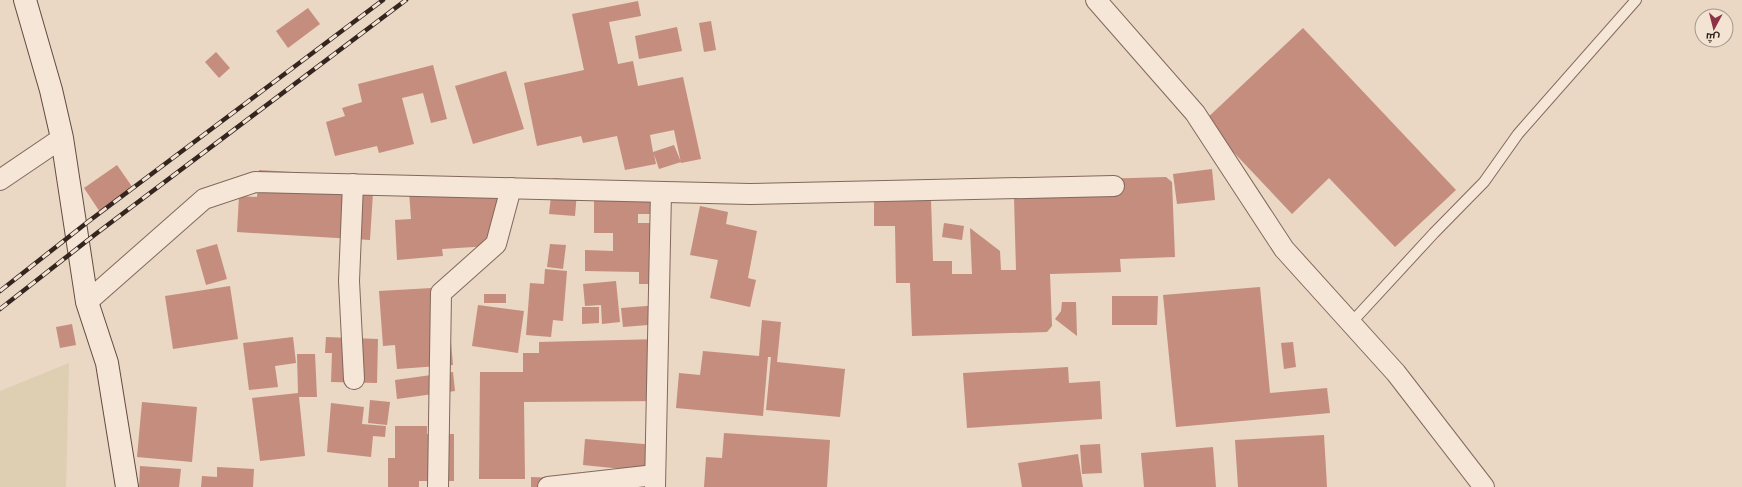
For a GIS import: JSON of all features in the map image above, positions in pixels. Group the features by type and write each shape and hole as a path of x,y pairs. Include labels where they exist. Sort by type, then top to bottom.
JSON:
{"main road":[{"path":"25,0 51,90 62,138 87,302 107,363 127,487"}],"street":[{"path":"1096,0 1195,113 1284,249 1396,373 1484,487"},
{"path":"0,180 62,138"},
{"path":"87,302 204,199 255,182 750,194 1114,186"},
{"path":"353,184 348,281 354,379"},
{"path":"438,487 441,292 496,244 511,188"},
{"path":"548,487 655,481 661,192"}],"lane":[{"path":"1351,323 1434,233 1484,182 1518,134 1636,0"}],"shaded area":[{"path":"69,363 66,487 0,487 0,391"}],"building":[{"path":"638,1 641,16 609,22 618,64 633,61 638,86 683,77 701,159 681,162 659,169 654,154 656,164 625,170 617,136 583,143 581,136 537,146 524,83 584,70 572,14","holes":["674,130 681,161 674,145 653,152 650,135"]},
{"path":"308,8 320,24 288,48 276,31"},
{"path":"711,21 716,50 704,52 699,23"},
{"path":"677,27 682,51 639,59 635,36"},
{"path":"1303,28 1456,190 1395,247 1329,178 1292,214 1204,121"},
{"path":"216,52 230,68 219,78 205,62"},
{"path":"433,65 447,119 431,123 423,93 402,98 414,144 379,153 377,146 335,156 326,122 345,116 342,108 362,102 358,84"},
{"path":"506,71 524,129 473,144 455,86"},
{"path":"117,165 133,188 100,212 84,188"},
{"path":"1212,169 1215,200 1177,204 1173,174"},
{"path":"259,170 374,177 370,240 237,232 239,196 257,197"},
{"path":"1166,177 1172,182 1175,257 1120,259 1121,272 1050,274 1052,326 1047,332 912,336 910,283 896,283 895,226 874,226 874,202 931,200 933,261 952,261 952,274 972,274 970,228 1000,251 1001,270 1016,270 1014,197 1028,181"},
{"path":"553,178 578,180 575,216 549,214"},
{"path":"409,191 501,194 505,245 442,249 443,256 397,260 395,220 411,219"},
{"path":"594,193 659,194 659,214 638,214 638,223 658,223 657,284 639,284 639,272 585,271 585,250 613,251 613,233 594,233"},
{"path":"700,206 728,212 726,224 757,231 748,278 756,280 750,307 710,298 718,260 690,255"},
{"path":"944,223 964,226 962,240 942,237"},
{"path":"217,244 227,279 206,285 196,250"},
{"path":"550,244 566,245 563,269 547,267"},
{"path":"545,269 567,271 563,321 553,320 551,337 526,335 530,283 544,284"},
{"path":"616,281 620,322 602,324 601,305 585,306 583,284"},
{"path":"230,286 238,339 173,349 165,296"},
{"path":"1260,287 1270,393 1327,388 1330,413 1176,427 1163,295"},
{"path":"432,288 433,309 443,342 451,342 453,365 397,369 395,345 383,346 379,291"},
{"path":"484,294 506,294 506,303 484,303"},
{"path":"1112,296 1158,296 1157,325 1112,325"},
{"path":"1062,302 1076,302 1077,336 1055,319 1061,311"},
{"path":"478,305 524,311 518,353 472,346"},
{"path":"659,305 660,324 623,327 621,308"},
{"path":"582,307 599,307 599,323 582,324"},
{"path":"762,320 781,322 777,362 845,369 840,417 766,410 771,357 768,357 763,416 676,408 679,373 700,375 703,351 759,356"},
{"path":"72,324 76,345 60,348 56,327"},
{"path":"293,337 296,363 275,366 278,387 249,390 243,343"},
{"path":"326,337 378,339 377,383 331,382 332,353 325,353"},
{"path":"661,339 661,401 524,402 525,479 479,479 480,372 523,372 523,353 539,353 539,342"},
{"path":"1293,342 1296,367 1284,369 1281,343"},
{"path":"297,354 315,354 317,397 299,397 305,456 260,461 252,398 298,393"},
{"path":"1068,367 1069,383 1100,381 1102,419 967,428 963,373"},
{"path":"453,372 455,391 397,399 395,380"},
{"path":"370,400 390,402 387,425 368,423"},
{"path":"142,402 197,407 192,462 137,457"},
{"path":"331,403 364,407 362,424 386,426 385,437 373,436 371,457 327,452"},
{"path":"395,426 427,426 427,434 454,434 454,481 419,481 419,487 388,487 388,458 395,458"},
{"path":"724,433 830,440 827,487 704,487 706,457 722,458"},
{"path":"1324,435 1327,487 1238,487 1235,440"},
{"path":"585,439 655,445 652,472 583,465"},
{"path":"1100,444 1102,473 1082,474 1080,445"},
{"path":"1213,447 1216,487 1144,487 1141,453"},
{"path":"1078,454 1083,487 1022,487 1018,463"},
{"path":"140,466 181,469 179,487 139,487"},
{"path":"217,467 254,469 253,487 201,487 202,476 217,477"},
{"path":"531,477 558,478 558,487 531,487"}],"railway":[{"path":"0,291 89,221 383,0"},
{"path":"0,309 97,233 406,0"}]}
